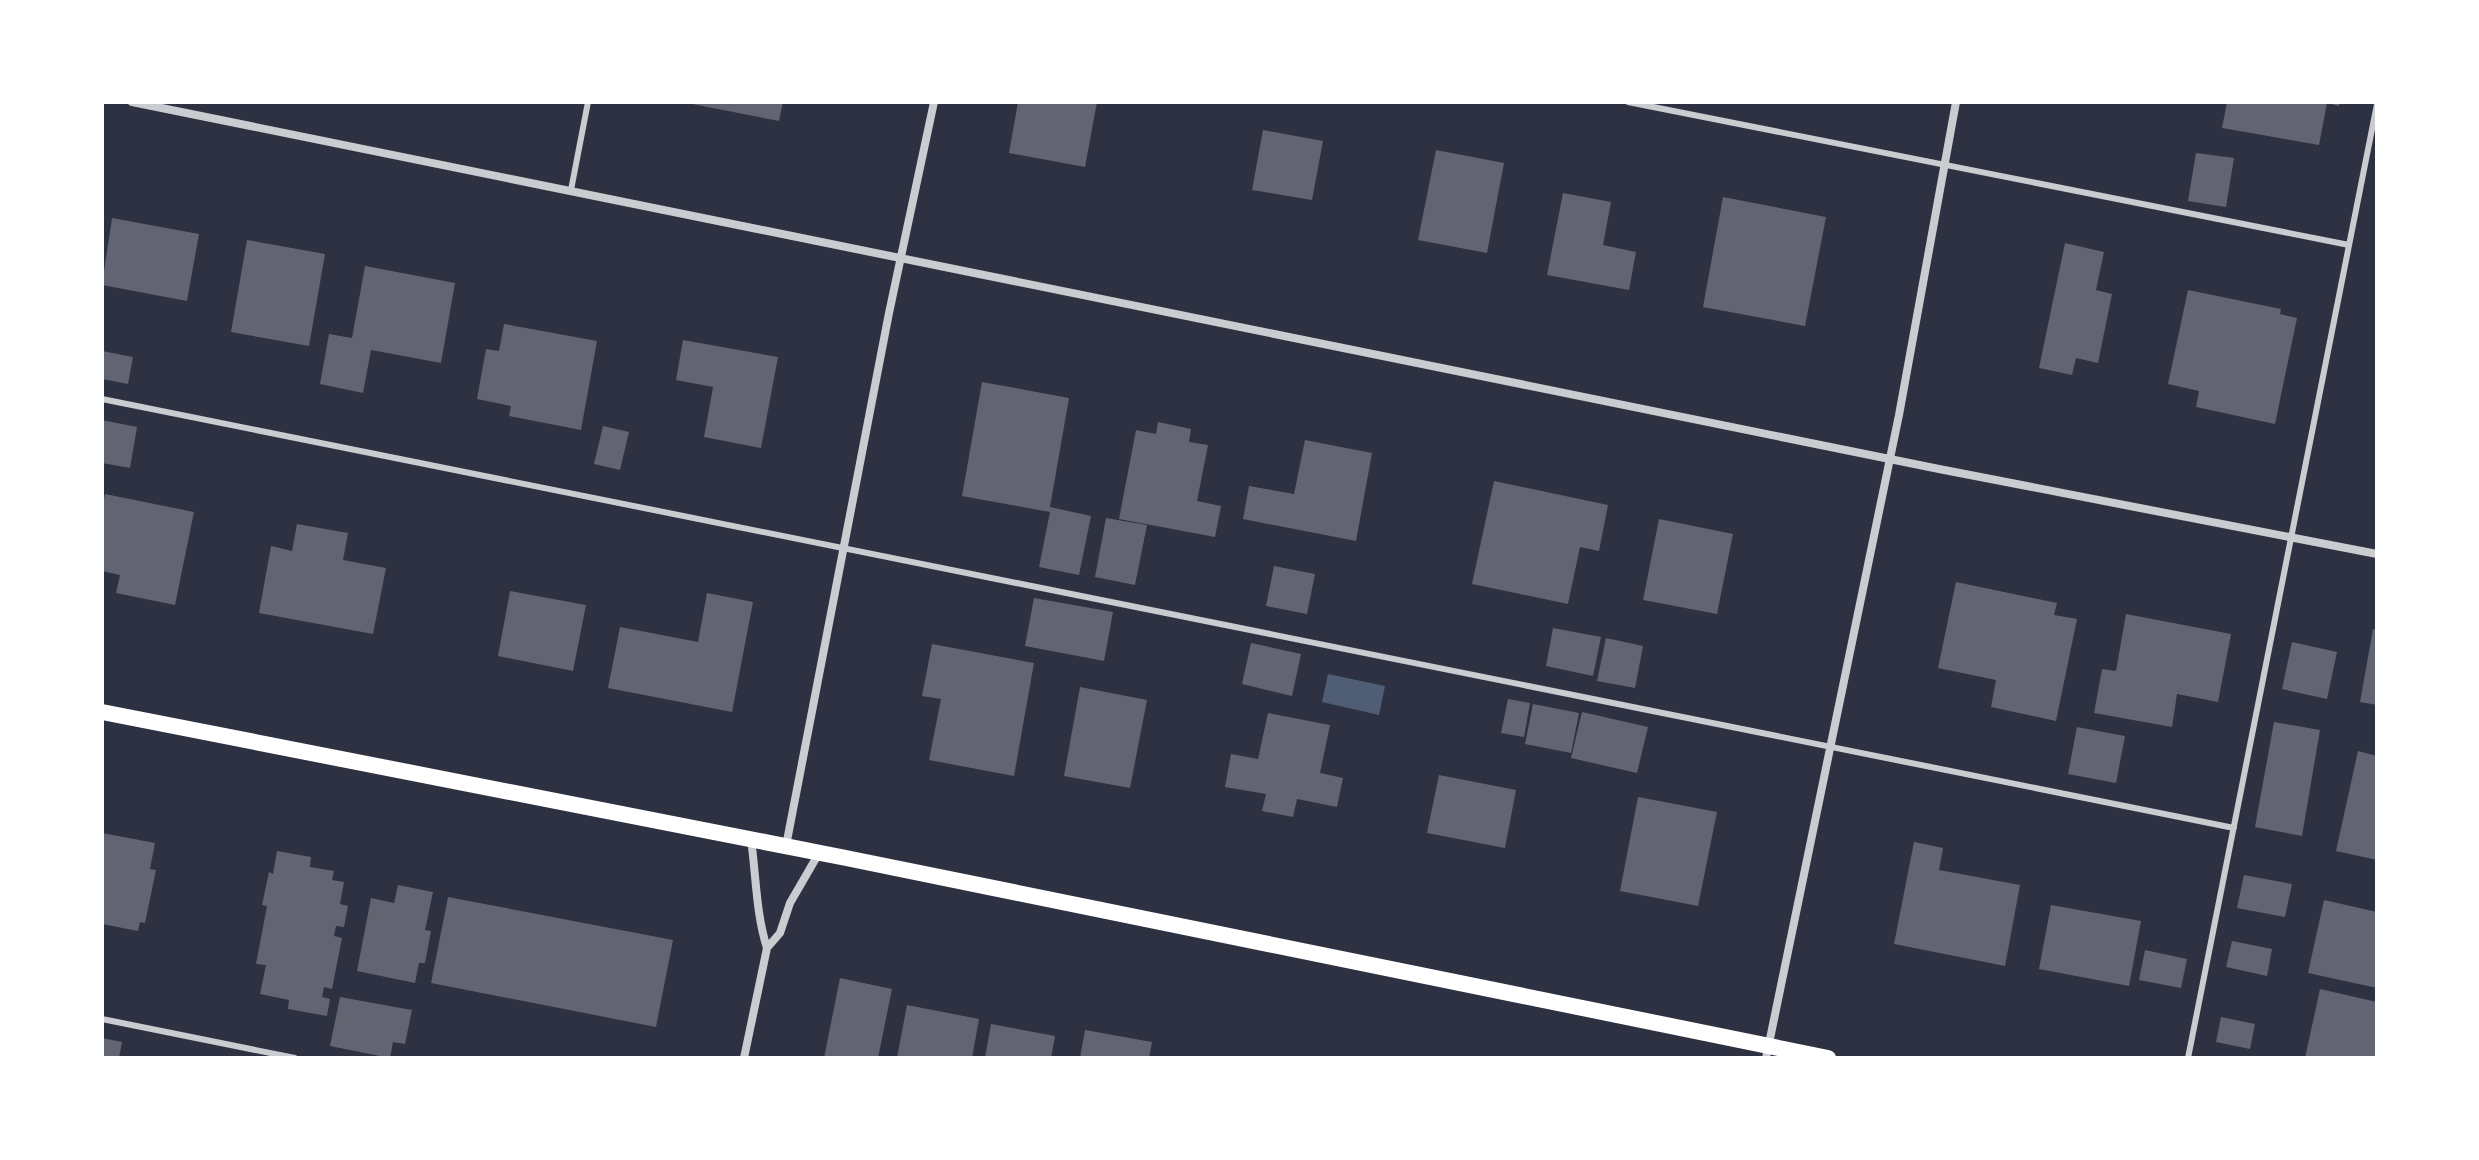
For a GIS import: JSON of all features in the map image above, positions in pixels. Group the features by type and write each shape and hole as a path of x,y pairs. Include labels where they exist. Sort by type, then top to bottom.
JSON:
{"main road":[{"path":"102,712 786,846 1767,1052 1828,1058"}],"street":[{"path":"132,102 1890,459 2377,554"},
{"path":"786,846 934,102"},
{"path":"1767,1052 1890,459 1956,102"},
{"path":"744,1058 767,948 760,925 751,839"},
{"path":"767,948 780,933 790,903 819,853"}],"lane":[{"path":"571,190 588,102"},
{"path":"1628,102 2349,245"},
{"path":"2188,1058 2377,104"},
{"path":"102,399 2234,828"},
{"path":"102,1019 295,1058"}],"water":[{"path":"1328,674 1385,686 1379,715 1322,702"}],"building":[{"path":"682,102 783,102 779,121"},
{"path":"1018,102 1097,102 1085,167 1009,153"},
{"path":"2227,102 2340,102 2339,106 2327,103 2319,145 2222,128"},
{"path":"1263,130 1323,141 1312,200 1252,190"},
{"path":"1436,150 1504,163 1487,253 1418,240"},
{"path":"2196,153 2234,158 2226,207 2188,201"},
{"path":"1563,193 1611,202 1603,245 1636,252 1629,290 1547,275"},
{"path":"1723,197 1826,217 1805,326 1703,307"},
{"path":"112,218 199,234 187,301 102,285"},
{"path":"247,240 325,254 309,346 231,332"},
{"path":"2065,243 2104,252 2096,290 2112,294 2098,363 2076,358 2072,375 2039,368"},
{"path":"365,266 455,283 441,363 371,350 363,393 320,384 329,334 352,338"},
{"path":"2188,290 2281,309 2280,314 2297,318 2275,424 2196,407 2199,391 2168,384"},
{"path":"504,324 597,341 581,430 509,416 511,406 477,399 486,349 499,351"},
{"path":"683,340 778,357 761,448 704,437 713,387 676,380"},
{"path":"102,351 133,357 128,384 102,379"},
{"path":"982,382 1069,398 1050,507 1091,516 1079,575 1039,567 1050,512 962,496"},
{"path":"102,420 137,427 130,468 102,463"},
{"path":"1158,422 1191,429 1189,442 1208,445 1197,501 1221,506 1215,537 1119,519 1136,430 1156,434"},
{"path":"603,426 629,432 620,470 594,464"},
{"path":"1305,440 1372,453 1356,541 1243,519 1249,486 1294,494"},
{"path":"1494,481 1608,505 1599,551 1580,547 1568,604 1472,584"},
{"path":"105,494 194,512 175,605 116,593 120,575 102,571 102,507"},
{"path":"1106,518 1147,525 1135,585 1095,577"},
{"path":"1659,519 1733,534 1717,614 1643,600"},
{"path":"297,524 348,533 343,560 386,568 373,634 259,613 271,546 292,551"},
{"path":"1274,566 1315,574 1307,614 1266,606"},
{"path":"1956,582 2057,603 2054,615 2077,619 2056,721 1991,707 1996,680 1938,668"},
{"path":"510,591 586,605 573,671 498,656"},
{"path":"707,593 753,602 732,712 608,688 620,627 698,642"},
{"path":"1034,598 1113,612 1104,661 1025,646"},
{"path":"2126,614 2231,634 2218,702 2177,694 2172,727 2094,713 2102,669 2116,671"},
{"path":"1553,628 1601,637 1593,676 1546,666"},
{"path":"2373,629 2377,630 2377,705 2360,702"},
{"path":"1606,638 1643,646 1635,688 1597,681"},
{"path":"2292,642 2337,652 2327,699 2282,689"},
{"path":"1251,643 1301,654 1292,696 1242,684"},
{"path":"932,644 1034,663 1014,776 929,760 941,699 922,696"},
{"path":"1080,687 1147,700 1130,788 1064,776"},
{"path":"1508,699 1530,703 1524,737 1501,733"},
{"path":"1533,704 1579,713 1571,753 1525,744"},
{"path":"1582,712 1648,727 1637,773 1571,758"},
{"path":"1268,713 1330,725 1320,773 1343,778 1337,807 1297,799 1293,817 1262,811 1266,794 1225,787 1231,754 1258,759"},
{"path":"2274,722 2320,730 2302,836 2255,827"},
{"path":"2077,727 2125,736 2116,783 2068,774"},
{"path":"2358,751 2377,756 2377,860 2336,851"},
{"path":"1439,775 1516,790 1505,848 1427,833"},
{"path":"1638,797 1717,812 1698,906 1620,891"},
{"path":"102,833 155,843 150,869 156,870 145,923 140,922 138,931 102,924"},
{"path":"1914,842 1943,848 1939,870 2020,885 2005,966 1894,944"},
{"path":"277,851 311,857 310,867 334,871 332,880 344,882 340,904 348,906 344,927 336,926 334,936 342,938 332,989 324,987 322,997 330,999 327,1016 288,1009 289,1000 260,994 266,965 256,964 267,906 262,905"},
{"path":"2244,875 2292,884 2285,917 2237,908"},
{"path":"398,885 433,892 425,930 431,931 425,963 419,963 415,983 357,971 371,898 394,903"},
{"path":"448,897 673,940 656,1027 431,983"},
{"path":"2324,900 2377,912 2377,988 2308,973"},
{"path":"2051,905 2141,921 2129,986 2039,969"},
{"path":"2232,941 2272,949 2267,976 2226,967"},
{"path":"2145,950 2187,959 2181,988 2139,980"},
{"path":"840,978 892,989 878,1058 824,1058"},
{"path":"2320,989 2377,1002 2377,1058 2305,1058"},
{"path":"340,997 412,1010 405,1044 393,1042 390,1058 330,1046"},
{"path":"907,1005 979,1019 972,1058 897,1058"},
{"path":"2221,1017 2255,1024 2250,1049 2216,1042"},
{"path":"991,1024 1055,1036 1051,1058 985,1058"},
{"path":"1085,1030 1152,1042 1149,1058 1080,1058"},
{"path":"102,1038 122,1042 119,1058 102,1058"}]}
